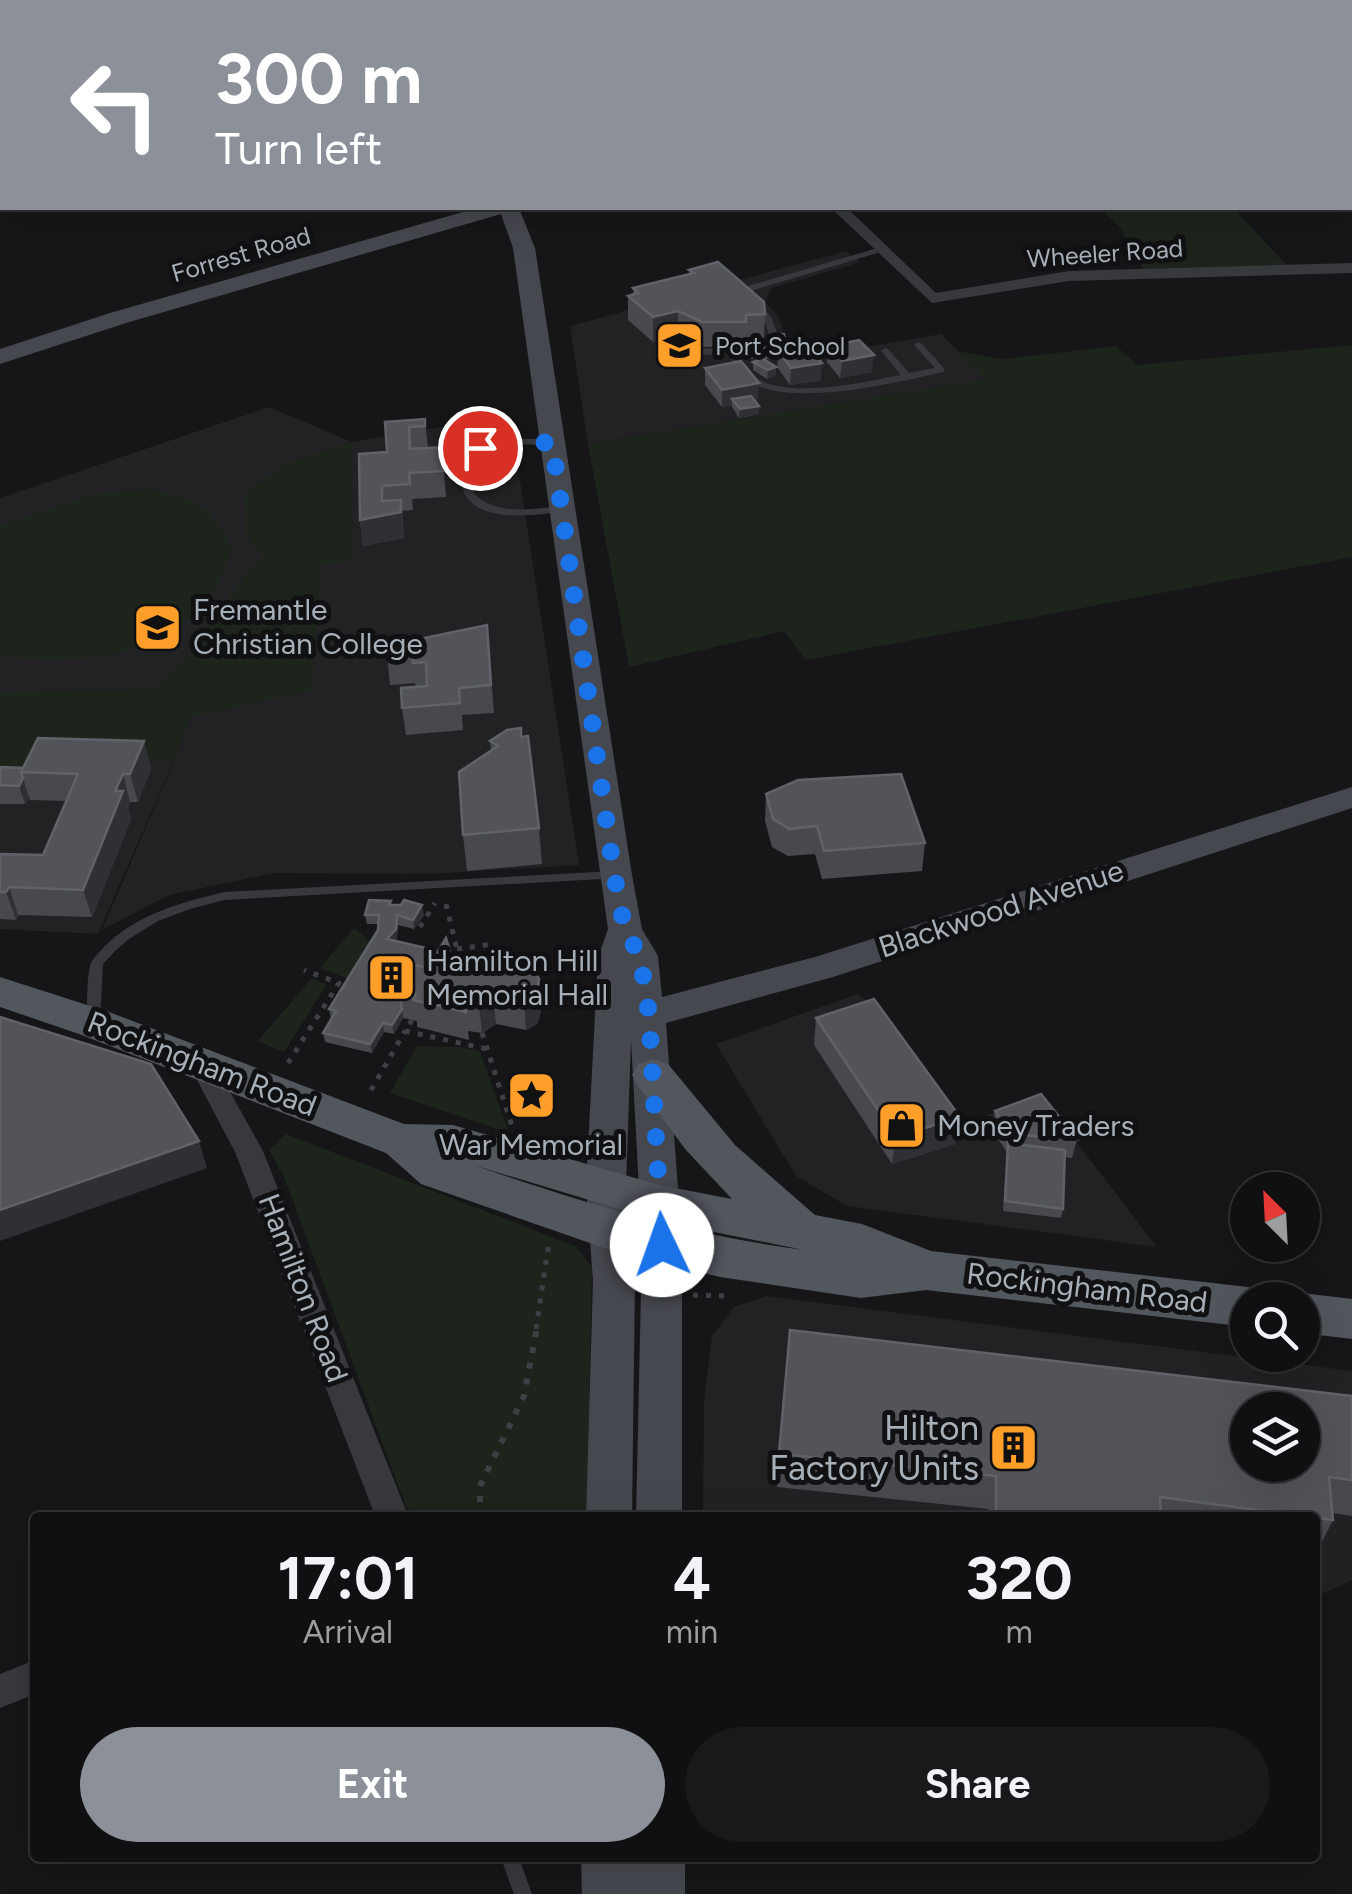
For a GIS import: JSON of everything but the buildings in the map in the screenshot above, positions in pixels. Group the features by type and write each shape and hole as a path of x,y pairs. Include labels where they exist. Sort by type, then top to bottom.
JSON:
{"main road":[{"name":"Forrest Road","path":"0,348 451,210"},
{"name":"Forrest Road","path":"0,357 136,313 491,210"},
{"path":"510,210 524,248 614,874 625,930 640,956 649,1014 661,1224 658,1512"},
{"path":"524,248 532,228 529,210"},
{"name":"Blackwood Avenue","path":"649,1014 820,968 1352,797"},
{"path":"609,1512 614,1280 608,1208 616,958 625,930"},
{"name":"Rockingham Road","path":"0,992 94,1023 402,1140 438,1171 608,1208 661,1224 720,1258 861,1278 926,1270 1230,1305"},
{"path":"654,1075 699,1138 733,1175 806,1233"},
{"name":"Rockingham Road","path":"661,1224 806,1233 862,1243 926,1270"},
{"path":"1320,1315 1352,1319"},
{"path":"606,1862 608,1894"},
{"path":"658,1862 660,1894"}],"street":[{"name":"Wheeler Road","path":"842,210 932,298 1069,276 1352,268"},
{"name":"Hamilton Road","path":"201,1063 249,1151 390,1512"},
{"path":"0,1691 30,1680"}],"lane":[{"path":"668,343 686,352 734,352 774,338 767,317 748,293 751,288 881,249"},
{"path":"734,352 740,371 782,390 800,392 941,370 918,345"},
{"path":"885,351 906,375"},
{"path":"552,442 493,446 469,453 464,460 469,495 486,509 505,512 562,509"},
{"path":"94,1023 96,964 132,927 168,910 224,896 614,874"},
{"path":"511,1862 522,1894"}],"path":[{"path":"420,927 442,896 462,968"},
{"path":"446,957 456,946 493,944"},
{"path":"288,1062 339,982 304,970"},
{"path":"371,1090 412,1020"},
{"path":"405,1031 487,1049"},
{"path":"482,1033 518,1143"},
{"path":"478,1512 476,1504 484,1474 524,1396 547,1253"}],"shaded area":[{"path":"1101,210 1235,210 1287,265 1143,269 1119,226"},
{"name":"Port School","path":"846,251 861,262 771,288 765,302 779,317 790,360 941,334 987,379 588,444 570,326"},
{"path":"1352,345 1352,557 806,660 784,631 629,667 588,444 986,379 958,351 1002,359 1116,346 1137,365"},
{"path":"269,407 352,442 510,415 579,865 428,874 274,873 169,895 102,930 193,717 98,934 0,929 0,498"},
{"path":"352,442 352,561 320,565 313,690 191,717 173,761 61,752 32,770 0,771 0,692 156,689 200,647 210,619 263,556 246,534 245,493 285,464"},
{"path":"150,489 200,506 217,522 232,547 217,586 193,615 170,633 118,653 60,659 0,657 0,525 94,494"},
{"path":"354,928 370,942 348,979 320,968"},
{"path":"311,979 327,984 284,1052 258,1041"},
{"path":"858,994 869,1003 959,1125 1041,1096 1157,1247 847,1206 796,1176 716,1044"},
{"path":"417,1046 461,1047 480,1052 509,1133 390,1093"},
{"path":"286,1134 575,1246 592,1267 587,1512 412,1512 406,1507 284,1177 269,1150"},
{"path":"767,1296 1230,1355 1230,1372 1320,1372 1320,1367 1352,1371 1352,1580 1320,1595 1320,1512 703,1512 704,1401 712,1336 734,1307"}],"place":[{"name":"Port School","path":"680,346"},
{"name":"Fremantle Christian College","path":"158,627"},
{"name":"Hamilton Hill Memorial Hall","path":"391,978"},
{"name":"War Memorial","path":"531,1096"},
{"name":"Money Traders","path":"902,1126"},
{"name":"Hilton Factory Units","path":"1014,1448"}],"route":[{"path":"480,448 552,442 614,874 625,930 640,956 649,1014 662,1245"}]}
